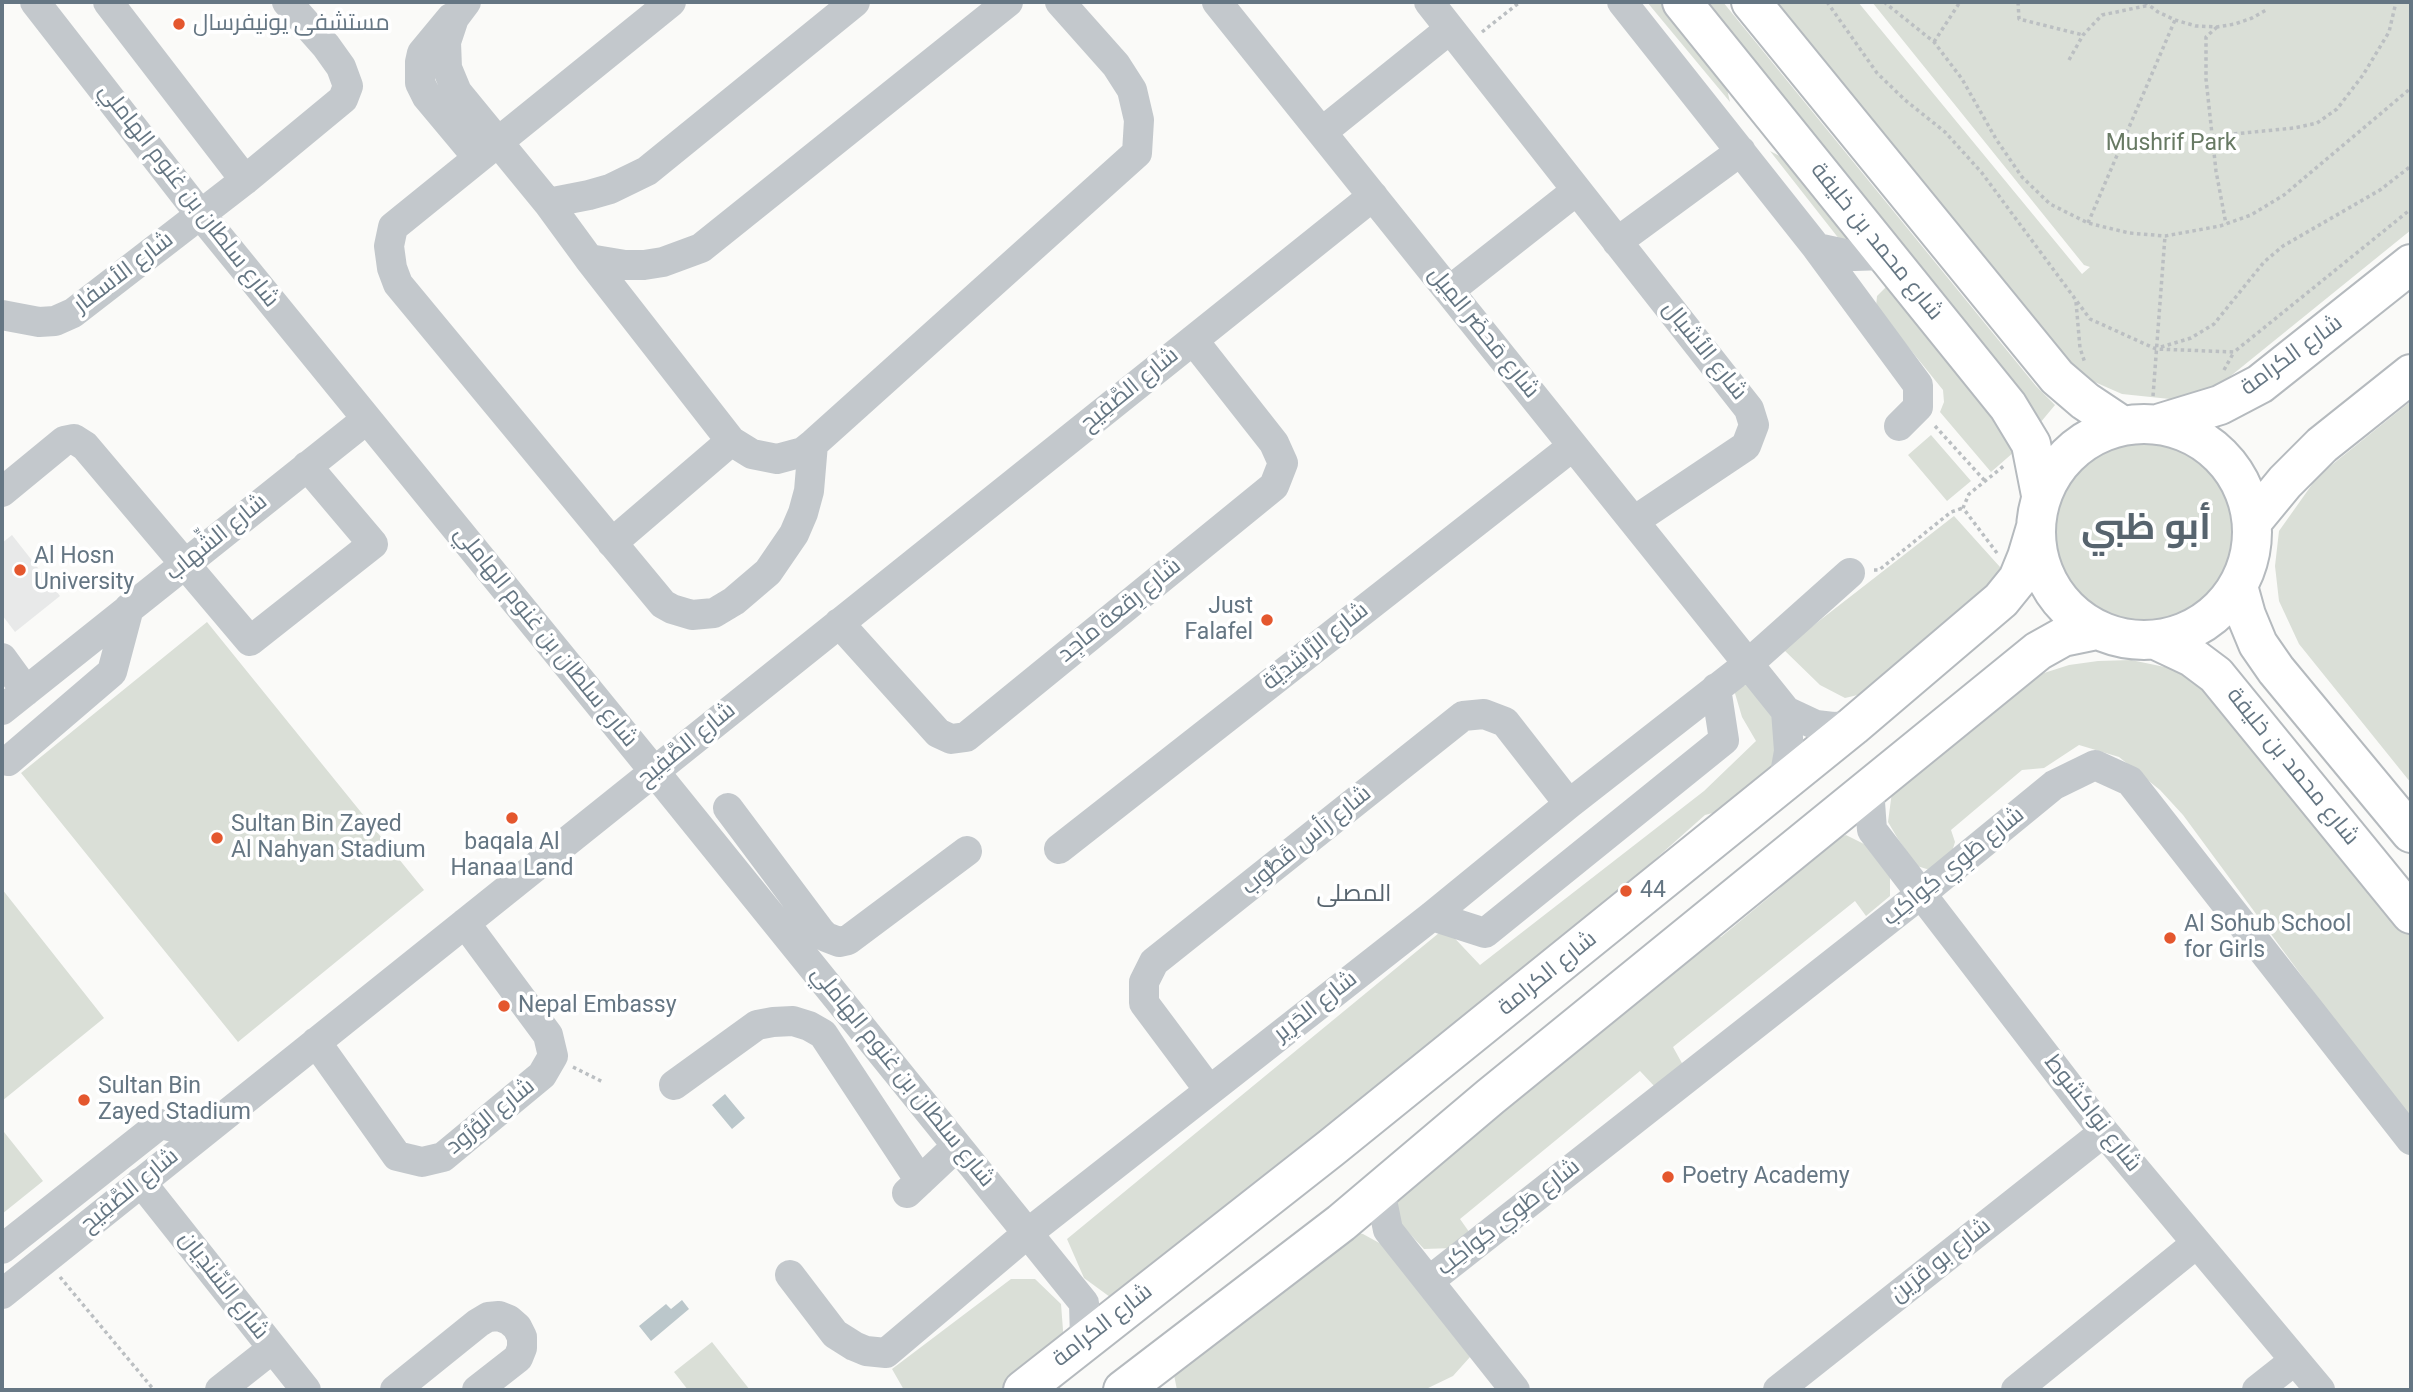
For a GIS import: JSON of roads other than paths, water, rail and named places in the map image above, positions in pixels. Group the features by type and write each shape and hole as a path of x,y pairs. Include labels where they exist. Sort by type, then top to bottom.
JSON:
{"main road":[{"name":"شارع محمد بن خليفة","path":"1682,2 2008,405 2031,444 2038,511"},
{"path":"1752,2 2057,377 2085,401 2144,423 2195,435 2223,457 2243,487 2252,522 2250,555 2238,586 2217,612 2188,631 2156,640 2126,639 2097,630 2071,612 2051,588 2039,558 2038,511 2060,463 2087,439 2144,423"},
{"name":"شارع الكرامة","path":"2144,423 2220,405 2260,384 2411,264"},
{"path":"2252,522 2285,482 2322,445 2411,374"},
{"name":"شارع الكرامة","path":"1023,1390 1084,1321 1122,1311 1331,1148 1783,785 2001,600 2018,579 2027,557 2038,511"},
{"path":"2238,586 2258,644 2276,670 2411,833"},
{"path":"1125,1390 1159,1377 1511,1080 2038,651 2063,637 2097,630"},
{"name":"شارع محمد بن خليفة","path":"2156,640 2192,657 2216,675 2411,914"}],"street":[{"name":"شارع سلطان بن غنوم الهاملي","path":"36,2 200,214 654,771 809,940 848,1010 1028,1233 1084,1321"},
{"path":"108,2 245,180"},
{"name":"شارع الأسفار","path":"2,314 39,322 55,321 73,313 245,180 343,99 348,86 341,67 287,2"},
{"path":"671,2 393,227 389,246 392,268 398,284 663,604 672,610 682,614 703,615 725,608 768,572 794,534 810,491 813,444"},
{"path":"548,203 611,189 647,171 855,2"},
{"path":"589,259 607,264 644,265 663,262 701,248 1008,2"},
{"path":"463,4 454,18 446,42 447,68 488,151 548,203 731,441 752,454 777,459 790,457 813,444 1137,153 1139,120 1132,90 1116,65 1060,2"},
{"name":"شارع مَحضَر المِيل","path":"1217,2 1786,711 1816,725 1853,726"},
{"name":"شارع الأشبال","path":"1429,2 1749,409 1754,425 1746,446 1634,521"},
{"path":"1622,2 1817,248 1918,385 1908,416"},
{"path":"1322,132 1457,38"},
{"path":"1617,242 1741,150"},
{"path":"1449,291 1576,191"},
{"name":"شارع الصَّفِيح","path":"2,1294 1373,196"},
{"path":"1817,248 1854,256 1886,255"},
{"path":"1856,300 1866,277 1886,255"},
{"name":"شارع رِقعة ماجِد","path":"839,623 938,733 951,738 965,737 1274,486 1283,463 1275,443 1193,340"},
{"name":"شارع الشِّهاب","path":"2,710 367,419"},
{"path":"2,492 64,441 75,439 85,446 250,642 373,544 307,466"},
{"path":"612,543 731,441"},
{"name":"شارع الرَّاشِدِيَّة","path":"1059,849 1573,446"},
{"path":"1748,664 1850,573"},
{"path":"2,760 8,761 112,673 130,608"},
{"path":"2,658 26,691"},
{"name":"شارع الحَرِير","path":"790,1275 835,1334 854,1346 886,1353 1028,1233 1748,664"},
{"path":"1432,916 1485,933 1724,740 1716,688"},
{"path":"1783,785 1789,751 1786,711"},
{"name":"شارع رَأس قَطُّوب","path":"1209,1090 1144,1003 1144,982 1154,962 1462,716 1484,714 1504,722 1569,804"},
{"name":"شارع طَوِي كِواكِب","path":"1429,1281 1921,894 2054,785 2095,765 2130,781 2411,1140"},
{"path":"1828,822 1872,830 1869,788"},
{"path":"728,808 809,940 848,940 967,852"},
{"name":"شارع نواكشوط","path":"1872,830 2104,1132 2320,1390"},
{"name":"شارع الوُرُود","path":"316,1042 397,1156 422,1162 443,1157 542,1075 553,1056 548,1035 465,923"},
{"path":"823,1034 848,1010"},
{"path":"674,1085 757,1025 773,1021 793,1021 823,1034 913,1188 957,1146"},
{"path":"2,1249 160,1124 202,1133"},
{"name":"شارع بو قرَين","path":"1778,1390 2104,1132"},
{"name":"شارع السِّندِيان","path":"141,1182 306,1390"},
{"path":"1380,1190 1388,1230 1515,1390"},
{"path":"1341,1223 1388,1230"},
{"path":"2016,1390 2197,1242"},
{"path":"395,1390 478,1323 488,1317 499,1316 517,1327 522,1337 522,1348 518,1358 477,1390"},
{"path":"220,1390 272,1349"},
{"path":"2257,1390 2295,1360"}],"place":[{"name":"مستشفى يونيفرسال","path":"179,24"},
{"name":"Al Hosn University","path":"20,570"},
{"name":"Just Falafel","path":"1267,620"},
{"name":"baqala Al Hanaa Land","path":"512,818"},
{"name":"Sultan Bin Zayed Al Nahyan Stadium","path":"217,838"},
{"name":"44","path":"1626,891"},
{"name":"Al Sohub School for Girls","path":"2170,938"},
{"name":"Nepal Embassy","path":"504,1006"},
{"name":"Sultan Bin Zayed Stadium","path":"84,1100"},
{"name":"Poetry Academy","path":"1668,1177"}],"district":[{"name":"أبو ظبي","path":"2146,530"},
{"name":"المصلى","path":"1354,895"}],"park label":[{"name":"Mushrif Park","path":"2171,144"}]}
